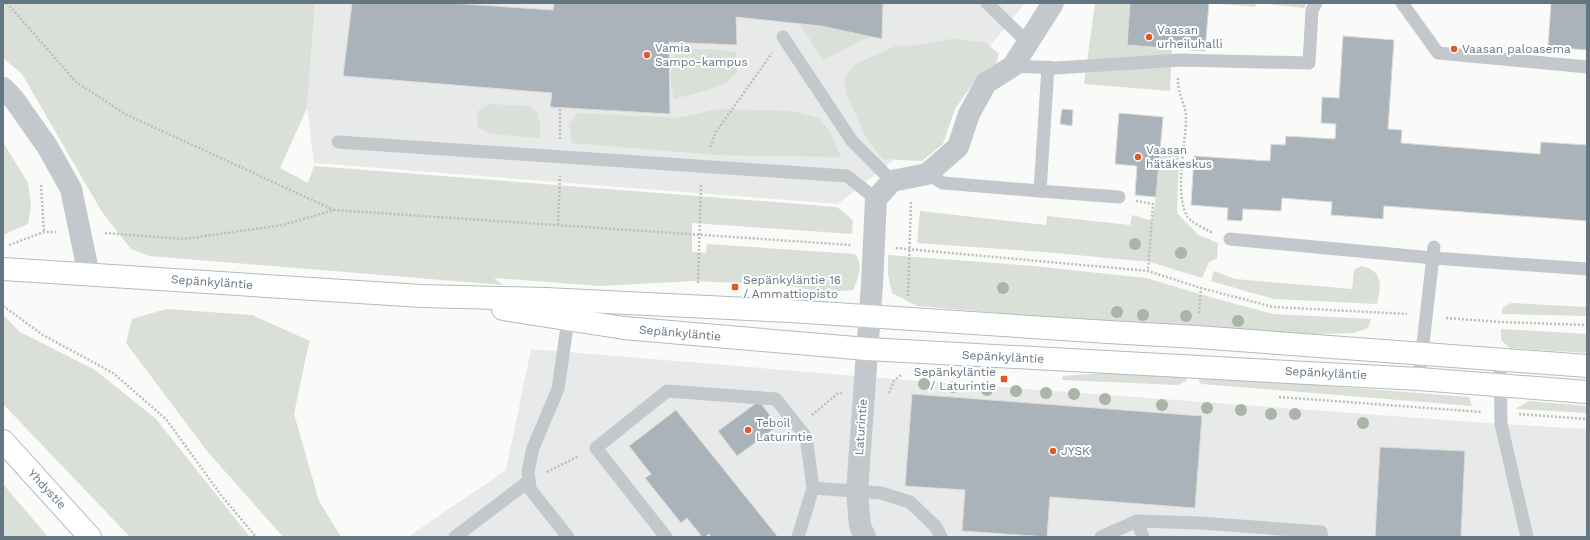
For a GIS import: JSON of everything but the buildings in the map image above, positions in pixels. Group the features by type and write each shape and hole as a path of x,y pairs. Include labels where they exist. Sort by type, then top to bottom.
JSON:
{"main road":[{"name":"Sepänkyläntie","path":"9,270 421,296 570,310 776,310 1197,336 1587,366"},
{"name":"Sepänkyläntie","path":"570,310 624,328 868,349 1419,379 1587,392"},
{"name":"Yhdystie","path":"3,441 85,533"}],"street":[{"path":"876,199 958,147 969,114 986,83 1013,66 1053,3"},
{"path":"3,88 13,98 47,146 71,189 89,274"},
{"name":"Laturintie","path":"865,537 860,526 857,491 868,349 876,199"}],"lane":[{"path":"987,3 1028,42"},
{"path":"1013,66 1056,68 1180,60 1309,63 1312,10 1316,3"},
{"path":"1402,3 1438,53 1587,67"},
{"path":"783,38 852,141 910,177 943,183 1119,197"},
{"path":"1040,191 1048,67"},
{"path":"338,142 847,176 876,199"},
{"path":"1230,239 1434,252 1587,269"},
{"path":"1419,379 1434,252"},
{"path":"568,537 530,489 528,471 533,448 558,389 570,310"},
{"path":"1500,359 1502,385 1501,424 1527,537"},
{"path":"666,537 596,448 667,391 776,399 806,437 813,488 798,537"},
{"path":"455,537 529,481"},
{"path":"813,488 881,493 910,502 936,527 941,537"},
{"path":"1137,521 1143,537"},
{"path":"1101,537 1137,521 1200,523 1321,532 1322,537"}],"path":[{"path":"7,3 76,82 125,114 334,210"},
{"path":"1180,60 1178,87 1186,116 1182,197 1188,217 1207,230 1230,239"},
{"path":"909,319 910,177"},
{"path":"40,182 44,232"},
{"path":"1119,197 1153,204 1148,271"},
{"path":"3,247 44,232 81,231 184,239 283,225 334,210 910,249 1148,271 1201,288 1274,307 1501,322 1587,324"},
{"path":"3,306 43,335 113,373 166,420 221,495 256,537"},
{"path":"1278,397 1587,419"},
{"path":"529,481 596,448"}],"shaded area":[{"path":"3,3 315,3 307,108 280,168 308,183 314,166 837,207 853,220 852,234 692,223 692,252 706,253 707,244 855,254 859,263 857,281 853,290 824,292 782,285 694,281 600,286 494,278 503,285 149,256 131,249 102,212 22,74 3,58"},
{"name":"Vamia Sampo-kampus","path":"315,3 1025,3 906,150 838,204 314,163 307,108"},
{"name":"Vaasan urheiluhalli","path":"1095,3 1209,3 1205,51 1172,49 1170,91 1084,84"},
{"path":"1209,3 1256,3 1255,7"},
{"path":"1258,3 1307,3 1304,8"},
{"path":"800,24 821,26 870,36 823,60"},
{"path":"951,39 985,42 999,54 995,67 974,82 955,109 943,144 922,161 883,159 866,138 846,93 844,79 856,64 896,46 917,45"},
{"path":"711,49 736,52 737,72 726,83 674,99 670,78 675,50"},
{"path":"489,104 529,106 537,112 540,124 540,138 491,134 478,128 477,112"},
{"path":"718,109 791,111 820,118 831,134 841,157 715,155 572,143 569,124 578,113 678,118"},
{"path":"3,142 28,183 31,205 28,224 3,235"},
{"path":"1160,150 1179,152 1177,213 1197,234 1218,243 1217,258 1209,262 1202,278 1150,262 1044,252 917,243 920,211 1046,225 1047,216 1130,225 1132,215 1152,221 1156,197"},
{"path":"888,255 1033,266 1146,278 1273,314 1371,319 1368,328 1354,333 1309,334 1109,322 917,306 892,293 888,275"},
{"path":"1361,266 1374,271 1377,275 1380,285 1377,304 1274,299 1211,281 1214,271 1235,279 1352,289 1354,270"},
{"path":"1511,303 1587,307 1587,316 1502,314 1502,308"},
{"path":"166,309 252,315 310,341 294,414 319,501 341,537 283,537 207,451 126,343 132,319"},
{"path":"3,315 20,332 95,370 156,419 250,537 130,537 3,404"},
{"path":"1501,329 1587,334 1587,353 1510,348 1501,340"},
{"path":"531,349 905,380 1586,429 1587,537 408,537 506,470"},
{"path":"1120,372 1187,376 1186,381 1178,385 1062,380 1063,376"},
{"path":"1199,376 1469,397 1472,406 1202,384 1199,382"},
{"path":"1529,401 1587,406 1587,413 1515,409"},
{"path":"3,484 48,537 3,537"}],"place":[{"name":"Vaasan urheiluhalli","path":"1149,37"},
{"name":"Vaasan paloasema","path":"1454,49"},
{"name":"Vamia Sampo-kampus","path":"647,55"},
{"name":"Vaasan hätäkeskus","path":"1138,157"},
{"name":"Sepänkyläntie 16 / Ammattiopisto","path":"735,287"},
{"name":"Sepänkyläntie / Laturintie","path":"1004,379"},
{"name":"Teboil Laturintie","path":"748,430"},
{"name":"JYSK","path":"1053,451"}]}
